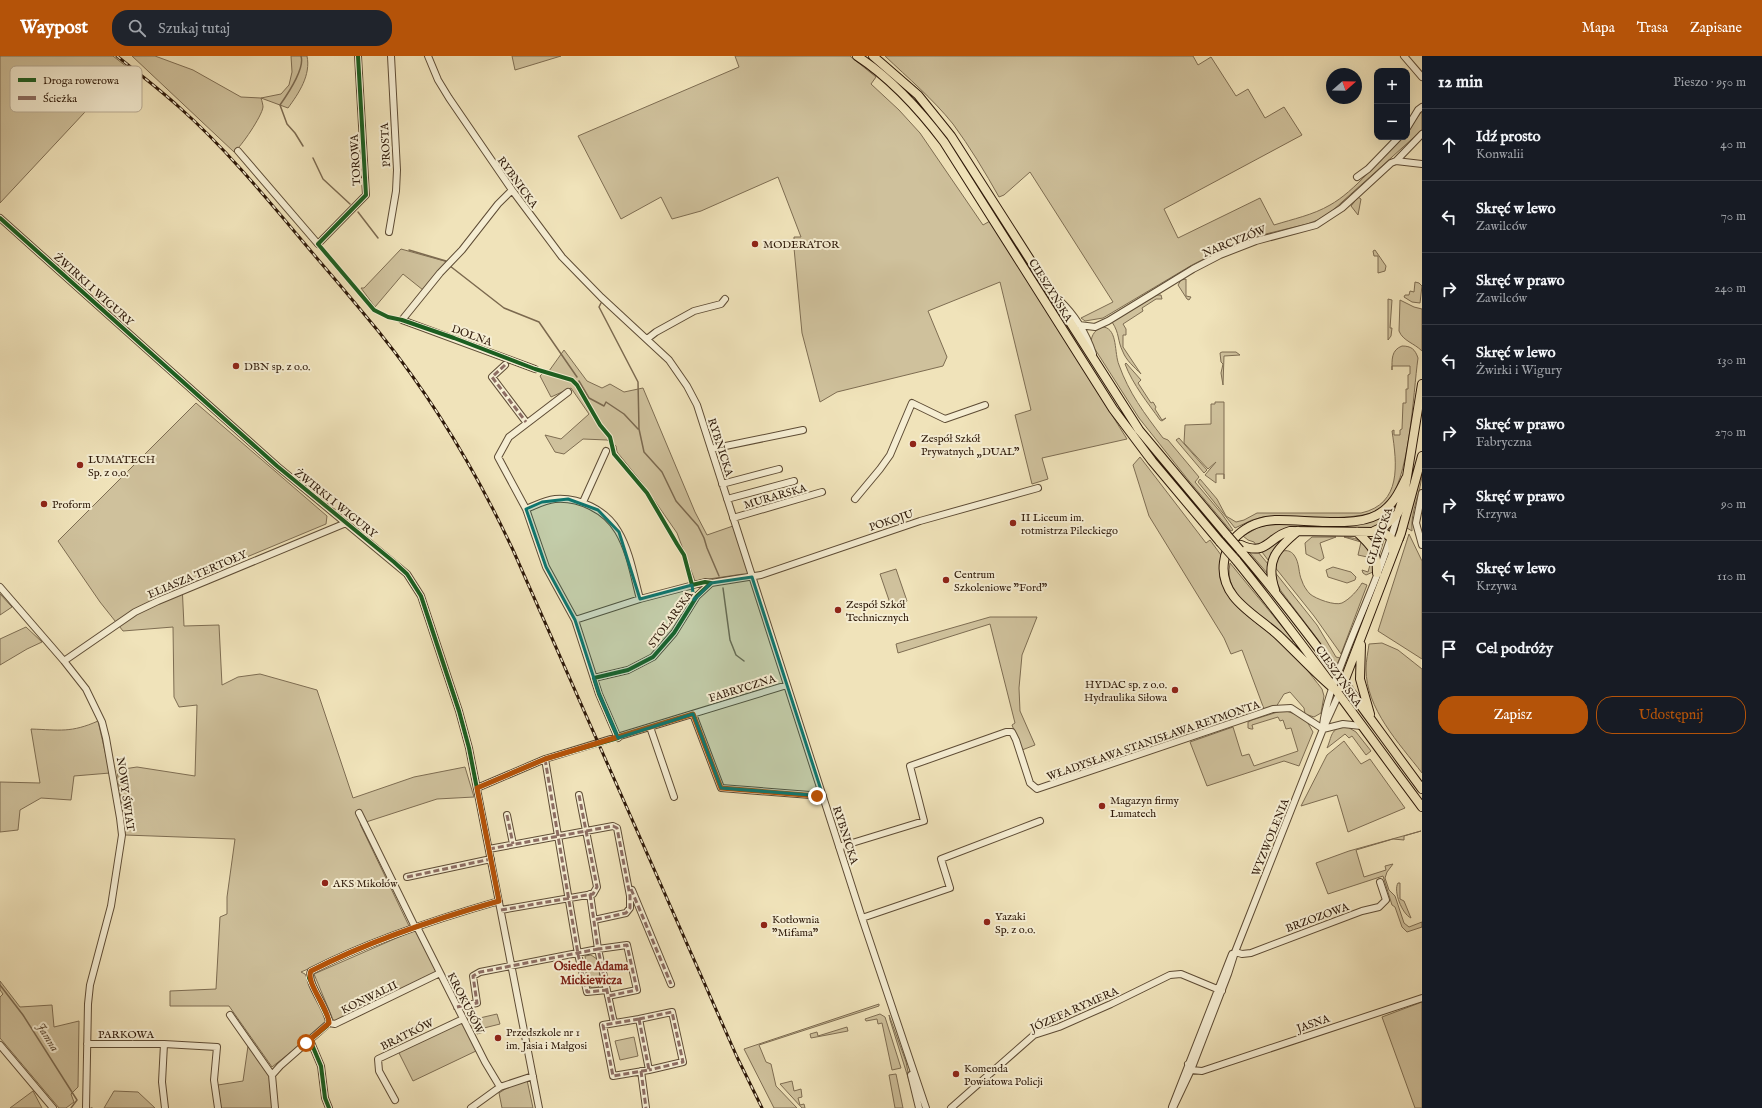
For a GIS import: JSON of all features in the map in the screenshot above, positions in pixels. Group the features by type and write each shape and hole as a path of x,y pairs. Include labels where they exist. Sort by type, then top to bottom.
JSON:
{"main road":[{"name":"CIESZYŃSKA","path":"857,56 896,87 921,113 944,142 1113,409 1152,461 1236,560 1317,663 1338,696 1422,807"},
{"name":"CIESZYŃSKA","path":"873,56 918,95 951,136 1053,295 1098,369 1139,430 1227,536 1240,548 1276,593 1422,789"},
{"name":"GLIWICKA","path":"1398,513 1404,495 1422,384"},
{"name":"GLIWICKA","path":"1338,696 1401,533 1422,456"},
{"path":"1333,688 1311,669 1276,634 1234,598 1226,585 1222,570 1224,557 1229,544 1241,531 1253,524 1275,520 1359,520 1377,515 1393,502 1406,478"},
{"path":"1373,532 1384,526 1398,513"},
{"path":"1276,593 1272,581 1273,560 1284,542 1298,531"},
{"path":"1240,548 1262,548 1284,532 1373,532 1386,534 1391,538 1394,553"},
{"path":"1359,532 1373,537 1391,538 1401,533"},
{"path":"1359,532 1373,549 1376,556 1377,573"},
{"path":"1362,636 1360,679 1372,721"}],"street":[{"name":"TOROWA","path":"238,151 318,244 366,195 358,56"},
{"name":"PROSTA","path":"389,232 396,191 397,170 391,56"},
{"name":"RYBNICKA","path":"428,56 444,91 512,190 564,260 601,297 670,360 688,386 697,405 908,1060 926,1108"},
{"path":"1404,56 1422,77"},
{"path":"1410,123 1418,110 1422,107"},
{"name":"NARCYZÓW","path":"1087,338 1095,326 1220,255 1256,241 1316,225 1334,215 1391,163 1396,161 1422,134"},
{"path":"1357,177 1368,169 1396,140"},
{"path":"1396,161 1422,163"},
{"name":"DOLNA","path":"512,190 498,204 462,250 440,273 402,320 536,369"},
{"name":"ŻWIRKI I WIGURY","path":"0,218 277,466 403,570 415,585 421,596 462,722 513,966 539,1108"},
{"path":"1053,295 1068,309 1087,338 1098,369"},
{"path":"647,339 694,310 721,304 725,299"},
{"path":"1079,325 1095,326"},
{"path":"506,365 492,377 526,422"},
{"path":"568,392 526,422 509,437 498,457 526,509 546,568 575,620 599,694 618,738"},
{"path":"855,499 890,455 912,403 945,419 985,406"},
{"path":"711,449 803,430"},
{"path":"583,502 606,450"},
{"path":"722,484 778,469"},
{"path":"727,499 794,481"},
{"name":"POKOJU","path":"752,577 761,576 920,521 1038,488"},
{"name":"MURARSKA","path":"733,518 822,492"},
{"path":"1422,493 1416,523 1422,545"},
{"path":"526,509 542,502 561,499 583,502 607,517 619,532 640,599"},
{"name":"GLIWICKA","path":"1333,688 1391,538 1398,513"},
{"name":"ELIASZA TERTOŁY","path":"64,661 101,634 152,604 346,523"},
{"name":"STOLARSKA","path":"575,620 640,599 692,585 705,582 711,583 752,577"},
{"name":"STOLARSKA","path":"594,678 628,670 653,657 674,633 697,596 711,583"},
{"path":"692,585 697,596"},
{"name":"NOWY ŚWIAT","path":"0,587 64,661 86,689 102,722 110,754 122,835 106,930 90,985 86,1108"},
{"name":"FABRYCZNA","path":"477,788 545,759 618,738 787,685"},
{"name":"WYZWOLENIA","path":"1323,729 1325,709 1333,688"},
{"name":"WYZWOLENIA","path":"1172,1108 1191,1066 1219,990 1230,955 1235,952 1323,729 1338,696"},
{"name":"WŁADYSŁAWA STANISŁAWA REYMONTA","path":"839,847 924,821 910,766 1006,732 1012,732 1030,783 1038,789 1273,709 1291,708 1323,729"},
{"path":"693,714 721,788 823,796"},
{"path":"1323,729 1343,724 1361,726"},
{"path":"650,727 674,797"},
{"path":"458,1006 477,1003 473,976 480,972 578,954 598,949 628,945 637,990 608,993 587,992 578,954 570,898 545,759"},
{"path":"501,910 593,894 597,887 580,795"},
{"name":"KROKUSÓW","path":"359,813 416,927 458,1006 463,1019 500,1087"},
{"path":"507,814 513,844"},
{"path":"862,918 950,888 941,859 1040,822"},
{"path":"489,848 613,826 617,828 630,896 630,908 626,913 594,920"},
{"path":"407,877 491,859"},
{"path":"626,878 671,984"},
{"name":"BRZOZOWA","path":"1235,952 1242,954 1251,953 1362,911 1379,907 1386,900 1380,882"},
{"path":"590,894 598,949 614,1023"},
{"path":"329,1023 321,1000 309,978 311,971 416,927 499,901"},
{"name":"KONWALII","path":"272,1074 329,1023 335,1024 440,973"},
{"name":"JÓZEFA RYMERA","path":"951,1108 1034,1035 1059,1027 1111,1004 1170,975 1181,974 1219,990"},
{"name":"JASNA","path":"1191,1066 1211,1068 1422,998"},
{"path":"672,1012 683,1062 613,1076 603,1026 639,1019 672,1012"},
{"path":"230,1015 272,1074 275,1108"},
{"name":"BRATKÓW","path":"395,1100 379,1071 378,1059 463,1019"},
{"path":"639,1019 649,1070"},
{"path":"310,1040 321,1066 325,1098 329,1108"},
{"name":"PARKOWA","path":"87,1044 217,1046 214,1080 218,1108"},
{"name":"PARKOWA","path":"164,1044 162,1082 165,1108"},
{"path":"0,1045 53,1108"},
{"name":"RYBNICKA","path":"908,1060 920,1108"},
{"path":"641,1071 646,1108"},
{"path":"471,1108 500,1087 533,1076"}],"highlighted area":[{"path":"568,499 598,510 619,532 640,599 692,585 694,600 711,583 752,577 823,796 721,788 693,714 618,738 599,694 575,620 546,567 526,509 542,502"}],"shaded area":[{"path":"0,56 113,56 126,66 10,66 10,112 85,112 0,203"},
{"path":"132,56 155,56 193,70 241,97 261,98 263,106 262,111 251,131 234,152"},
{"path":"291,56 307,56 308,63 306,77 300,90 288,108 261,98 281,94 289,85 292,72"},
{"path":"512,56 561,56 515,70"},
{"path":"735,56 850,56 876,77 871,84 899,110 920,133 983,225 990,221 1127,439 1042,458 1048,479 1032,484 1015,415 1031,410 1000,282 928,311 947,357 943,366 837,392 820,402 802,333 794,248 794,237 801,237 778,177 701,211 672,219 661,197 621,219 578,136 739,67"},
{"path":"885,56 1193,56 1198,65 1211,57 1236,96 1248,89 1265,118 1284,107 1302,135 1164,209 1178,238 1260,198 1274,225 1317,212 1349,192 1399,140 1410,140 1410,128 1422,111 1422,130 1332,211 1318,220 1241,240 1192,265 1103,318 1085,321 1081,318 1113,302 1030,172 1004,195 999,197 953,124 929,97"},
{"path":"1358,197 1361,199 1358,215 1351,206"},
{"path":"401,249 448,262 423,290 403,274 375,307 361,288 364,288"},
{"path":"1375,250 1386,266 1385,271 1378,273 1378,256 1374,256 1373,251"},
{"path":"1186,279 1186,296 1191,297 1189,300 1187,299 1178,285 1181,280"},
{"path":"1415,282 1422,286 1420,303 1412,302 1404,297 1405,295 1409,295 1410,291 1414,292"},
{"path":"1157,295 1161,295 1162,299 1156,299 1142,308 1143,311 1123,324 1126,329 1126,335 1123,335 1123,347 1141,374 1124,355 1112,322"},
{"path":"1388,299 1392,300 1390,328 1392,328 1391,336 1388,340"},
{"path":"1400,300 1422,309 1422,351 1406,340 1399,331"},
{"path":"1104,327 1112,333 1114,337 1117,360 1127,385 1138,403 1163,438 1168,440 1199,477 1195,482 1222,514 1233,530 1231,531 1189,481 1139,418 1091,343 1094,332"},
{"path":"1402,346 1412,349 1416,352 1418,358 1412,414 1405,458 1400,478 1393,494 1385,505 1372,513 1351,517 1263,517 1252,520 1235,528 1198,482 1200,479 1217,499 1226,516 1236,522 1244,520 1257,513 1361,513 1374,508 1384,501 1390,492 1394,481 1395,456 1392,431 1394,430 1394,435 1400,435 1400,430 1402,429 1403,403 1406,403 1406,389 1408,389 1408,375 1410,374 1410,366 1392,366 1394,353"},
{"path":"564,350 587,381 602,388 610,384 624,392 643,388 695,512 707,535 733,526 750,573 695,581 677,533 643,484 617,452 616,446 607,440 583,439 564,454 555,452 545,435 561,439 589,414 571,388 551,397 540,376 545,371 549,371"},
{"path":"1236,352 1240,355 1224,356 1223,385 1221,373 1223,364 1221,362 1220,353"},
{"path":"1126,363 1141,380 1138,383 1151,403 1153,402 1156,407 1155,409 1162,420 1166,418 1162,421 1136,386 1128,372"},
{"path":"1215,402 1224,402 1224,474 1216,474 1216,483 1205,475 1216,462 1208,469 1184,443 1185,425 1211,424 1211,404 1215,404"},
{"path":"196,403 327,516 326,524 182,584 184,626 219,625 222,685 238,677 260,674 317,690 353,798 414,777 465,767 474,797 437,799 360,824 409,926 301,972 305,974 327,1017 326,1024 272,1067 229,1006 170,1006 170,991 216,989 220,917 227,914 227,897 235,839 125,835 117,770 137,767 195,776 197,705 179,707 174,697 173,627 123,631 100,602 58,541"},
{"path":"1179,438 1207,470 1204,473 1176,440"},
{"path":"1140,457 1206,543 1210,540 1221,555 1220,572 1224,586 1230,598 1238,608 1284,644 1322,689 1324,696 1321,713 1314,717 1305,714 1304,708 1290,692 1284,694 1276,707 1264,709 1242,650 1231,654 1224,638 1149,516 1133,465"},
{"path":"1422,471 1413,516 1412,531 1407,528 1403,541"},
{"path":"1398,504 1387,519 1380,525 1371,528 1291,527 1280,531 1263,545 1256,545 1254,542 1243,536 1259,527 1268,525 1371,521 1381,518"},
{"path":"1286,534 1274,549 1268,560 1262,552"},
{"path":"1409,534 1422,561 1422,659 1378,631"},
{"path":"1312,537 1336,537 1320,543 1324,558 1320,561 1306,554 1305,543"},
{"path":"1344,537 1354,538 1361,541 1370,550 1373,554 1373,572 1366,575 1363,573 1362,570 1368,572 1372,558 1358,555 1361,542"},
{"path":"1367,538 1384,540 1379,556"},
{"path":"1283,551 1289,551 1294,555 1305,588 1310,594 1321,600 1339,604 1354,594 1362,583 1367,585 1341,654 1314,616 1274,566 1277,557"},
{"path":"1258,552 1268,564 1267,573 1250,553"},
{"path":"1230,563 1294,641 1291,643 1270,628 1239,599 1229,576"},
{"path":"1333,567 1351,572 1356,577 1355,580 1347,583 1328,577 1326,570"},
{"path":"896,569 907,601 891,606 880,574"},
{"path":"1274,571 1317,625 1336,657 1340,658 1337,664 1335,664 1281,591"},
{"path":"0,594 12,607 0,615"},
{"path":"990,617 1037,617 1022,655 1019,688 1020,711 1035,745 1022,750 1012,725 1015,723 990,624 898,653 896,644"},
{"path":"26,627 42,642 0,665 0,639"},
{"path":"1382,643 1398,650 1422,669 1422,773 1385,725 1367,684 1366,669 1369,644"},
{"path":"1284,710 1305,718 1313,732 1299,766 1284,761 1207,786 1190,742 1233,727 1242,756 1249,754 1254,766 1298,751 1291,728 1286,729 1283,720 1280,721 1278,717 1252,725 1253,729 1248,728 1248,722 1252,720"},
{"path":"98,721 110,773 74,776 71,800 41,798 20,810 18,830 0,832 0,782 40,783 31,729 65,730 89,725"},
{"path":"1346,726 1356,732 1371,751 1366,755 1352,736 1349,738 1345,734 1327,748 1334,731"},
{"path":"1344,741 1361,764 1370,759 1405,808 1348,832 1337,795 1301,806 1327,755"},
{"path":"1421,831 1404,836 1404,840 1393,839 1356,850 1364,877 1386,870 1385,866 1393,864 1387,872 1385,878 1389,890 1395,896 1404,923 1409,927 1422,922 1422,927 1407,932 1402,927 1395,907 1392,905 1383,876 1328,894 1316,863 1349,851"},
{"path":"1398,883 1400,883 1400,899 1404,901 1411,918 1404,912 1399,902 1397,891"},
{"path":"415,930 437,972 334,1022 314,974"},
{"path":"591,955 597,959 601,983 598,987 593,988 588,986 584,971 587,969 585,956"},
{"path":"0,981 20,1007 52,1005 54,1027 79,1021 78,1087 71,1094 74,1102 66,1108 59,1108 0,1038 0,997 3,994 0,990"},
{"path":"1422,1002 1422,1108 1415,1108 1382,1017"},
{"path":"879,1004 879,1006 759,1045 766,1062 771,1064 776,1086 797,1108 774,1108 744,1049"},
{"path":"497,1014 500,1024 484,1028 484,1032 477,1034 471,1020"},
{"path":"880,1014 885,1017 901,1068 892,1070 882,1023 878,1024 877,1019 866,1021 865,1019"},
{"path":"889,1015 906,1062 911,1087 890,1020"},
{"path":"462,1022 476,1051 413,1081 398,1051"},
{"path":"847,1027 848,1031 811,1038 810,1034 817,1032 818,1036"},
{"path":"634,1037 638,1056 620,1060 615,1041"},
{"path":"248,1046 270,1076 273,1108 221,1108 218,1085 243,1081"},
{"path":"896,1074 903,1108 895,1108 889,1075"},
{"path":"527,1080 533,1108 502,1108 499,1093 516,1082"},
{"path":"792,1081 794,1091 801,1089 802,1097 798,1098 800,1105 804,1104 805,1108 802,1108 780,1084"},
{"path":"33,1091 42,1108 10,1108"},
{"path":"114,1091 138,1092 155,1108 104,1108"}],"waterway":[{"path":"301,56 302,61 298,74 280,105 287,124 303,146"},
{"path":"313,158 323,179 350,204"},
{"path":"358,212 378,238"},
{"path":"409,250 446,261"},
{"path":"450,266 504,308 539,322 577,377"},
{"path":"601,303 599,307 638,382 639,429 644,452 662,472 676,501 698,526 719,576"},
{"path":"579,381 589,398 604,406 606,402 624,414 638,429"},
{"path":"723,588 730,640 736,655 744,661"},
{"name":"Jamna","path":"0,985 23,1015 77,1100 71,1108"}],"railway":[{"path":"117,56 129,66"},
{"path":"142,76 198,125 253,183 399,357 453,437 499,521 513,550 737,1057 762,1108"}],"marked path":[{"path":"505,365 492,377 526,422"},
{"path":"545,759 578,954 587,992 607,990"},
{"path":"501,910 593,894 597,887 579,795"},
{"path":"507,815 513,844"},
{"path":"489,849 613,826 617,828 630,896 630,908 626,913 594,920"},
{"path":"407,877 491,859"},
{"path":"631,889 671,984"},
{"path":"590,894 598,949 627,945 637,990 608,996"},
{"path":"457,1007 477,1003 473,976 480,972 598,949 614,1023"},
{"path":"639,1019 672,1012 683,1062 649,1070"},
{"path":"639,1019 649,1070 613,1076 603,1025 639,1019"},
{"path":"641,1071 646,1108"}],"cycle path":[{"path":"358,56 366,195 318,244 374,310 388,317 402,320 454,338 535,369 572,380 577,385 600,425 610,437 614,454 647,493 684,555 692,585 705,582 711,583"},
{"path":"0,218 277,466 394,562 407,574 421,596 459,711 469,748 499,901 451,915 379,940 311,971 309,978 329,1020 327,1026 310,1040 321,1066 325,1098 329,1108"},
{"path":"477,788 545,759 618,738 599,694 594,678 628,670 653,657 674,633 697,596 711,583"}],"place":[{"name":"MODERATOR","path":"755,244"},
{"name":"DBN sp. z o.o.","path":"236,366"},
{"name":"Zespół Szkół Prywatnych „DUAL”","path":"913,444"},
{"name":"LUMATECH Sp. z o.o.","path":"80,465"},
{"name":"Proform","path":"44,504"},
{"name":"II Liceum im. rotmistrza Pileckiego","path":"1013,523"},
{"name":"Centrum Szkoleniowe \"Ford\"","path":"946,580"},
{"name":"Zespół Szkół Technicznych","path":"838,610"},
{"name":"HYDAC sp. z o.o. Hydraulika Siłowa","path":"1175,690"},
{"name":"Magazyn firmy Lumatech","path":"1102,806"},
{"name":"AKS Mikołów","path":"325,883"},
{"name":"Yazaki Sp. z o.o.","path":"987,922"},
{"name":"Kotłownia \"Mifama\"","path":"764,925"},
{"name":"Przedszkole nr 1 im. Jasia i Małgosi","path":"498,1038"},
{"name":"Komenda Powiatowa Policji","path":"956,1074"}],"district":[{"name":"Osiedle Adama Mickiewicza","path":"591,973"}],"route":[{"path":"306,1043 329,1023 321,1000 309,978 311,971 327,963 415,928 472,908 499,901 477,788 545,759 693,714 721,788 817,796"}]}
